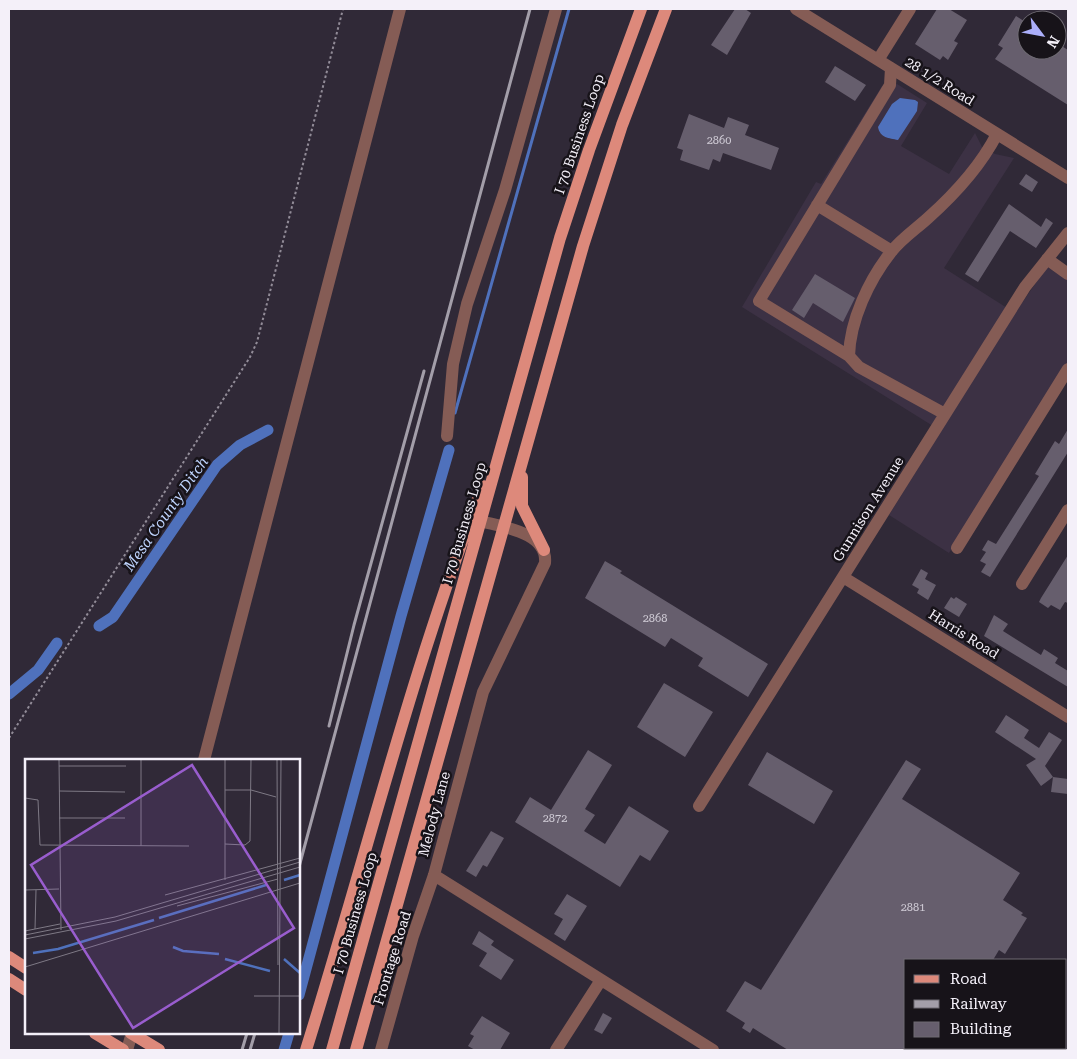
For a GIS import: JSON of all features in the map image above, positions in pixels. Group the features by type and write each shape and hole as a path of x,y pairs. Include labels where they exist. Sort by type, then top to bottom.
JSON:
{"main road":[{"name":"I 70 Business Loop","path":"332,1050 560,238 588,150 641,9"},
{"path":"356,1050 583,246 622,124 666,9"},
{"path":"306,1050 334,960 416,673 454,564 508,421"},
{"path":"525,447 521,486 522,506 544,550"},
{"path":"9,957 25,967"},
{"path":"9,979 25,989"},
{"path":"97,1034 123,1050"},
{"path":"134,1034 159,1050"}],"street":[{"path":"204,759 400,9"},
{"path":"447,436 453,364 467,304 504,190 556,9"},
{"name":"28 1/2 Road","path":"796,9 1068,178"},
{"path":"878,60 910,9"},
{"path":"891,68 890,85 759,301 849,356 859,367 945,414"},
{"path":"849,356 850,336 856,321 870,287 892,251 956,193 972,173 997,134"},
{"path":"817,205 892,251"},
{"name":"Gunnison Avenue","path":"699,806 1025,287 1068,233"},
{"path":"1047,259 1068,274"},
{"path":"957,548 1068,369"},
{"path":"1022,584 1068,510"},
{"path":"480,521 531,537 544,550"},
{"name":"Melody Lane","path":"544,550 546,557 543,572 493,668 483,692 434,875 713,1050"},
{"name":"Harris Road","path":"843,577 1068,717"},
{"name":"Frontage Road","path":"381,1050 413,936 434,875"},
{"path":"556,1050 601,980"},
{"path":"127,1050 132,1034"}],"path":[{"path":"9,738 250,357 257,342 343,9"}],"shaded area":[{"path":"897,84 927,103 901,146 949,174 975,133 982,147 995,154 1014,158 944,268 1015,313 1047,267 1068,280 1068,362 949,553 889,515 941,431 742,307 816,182 821,184 882,86"}],"water":[{"path":"900,98 918,102 917,111 898,140 883,135 878,127 892,104"}],"building":[{"path":"735,9 745,9 751,13 727,55 711,45"},
{"path":"937,9 949,9 967,20 954,41 958,43 948,60 943,56 940,60 915,44"},
{"path":"1016,16 1017,60 1067,60 1068,50 1068,105 995,59 1003,48 998,45"},
{"path":"835,66 866,85 855,101 825,82"},
{"path":"689,114 724,128 728,117 749,125 745,135 779,148 771,170 723,153 720,162 713,159 709,170 680,160 683,150 677,148"},
{"path":"1026,174 1038,182 1032,192 1019,184"},
{"path":"1009,204 1041,227 1046,218 1053,223 1036,248 1010,231 978,282 965,274"},
{"path":"815,274 855,298 843,322 813,303 804,318 792,310"},
{"path":"1068,429 1068,452 990,577 981,572 986,564 980,561 986,552 982,550 988,540 996,544 1039,476 1035,474 1055,441 1059,444"},
{"path":"1068,555 1068,603 1065,602 1060,610 1051,605 1048,608 1039,602"},
{"path":"605,561 622,571 620,573 768,664 748,697 698,666 703,658 671,638 665,647 585,598"},
{"path":"921,569 928,573 925,579 936,585 928,600 917,593 919,589 912,585"},
{"path":"951,597 954,599 956,597 967,604 959,617 944,608"},
{"path":"994,615 1008,624 1003,631 1041,655 1044,649 1058,658 1055,663 1068,671 1068,687 984,636"},
{"path":"664,683 713,712 685,757 637,727"},
{"path":"1006,715 1029,730 1024,738 1039,748 1049,732 1062,740 1045,766 1053,777 1041,786 1026,765 1036,759 995,732"},
{"path":"588,750 612,765 585,809 595,815 584,831 605,844 629,806 669,831 650,861 640,855 620,887 515,822 530,797 551,810"},
{"path":"767,752 833,791 814,824 748,785"},
{"path":"906,760 921,769 902,799 1020,873 1003,900 1023,913 1021,915 1027,918 1005,954 999,950 994,959 904,959 904,1049 906,1050 788,1050 753,1028 750,1033 742,1028 745,1023 726,1011 745,981 761,990"},
{"path":"1053,777 1068,779 1068,794 1051,792"},
{"path":"491,831 504,838 487,867 483,865 476,877 466,871"},
{"path":"567,894 587,906 565,941 554,934 563,919 554,914"},
{"path":"479,931 494,941 491,945 514,960 501,980 479,966 487,953 472,944"},
{"path":"603,1013 612,1018 602,1034 594,1030"},
{"path":"482,1016 510,1033 500,1050 475,1050 468,1046 474,1036 470,1034"}],"waterway":[{"path":"455,413 569,9"},
{"name":"Mesa County Ditch","path":"99,626 113,617 217,465 240,445 268,430"},
{"path":"300,991 401,616 449,450"},
{"name":"Mesa County Ditch","path":"9,694 38,670 57,643"},
{"path":"284,1050 289,1034"}],"railway":[{"path":"300,863 530,9"},
{"path":"329,726 354,625 424,371"},
{"path":"242,1050 247,1034"},
{"path":"250,1050 255,1034"}]}
